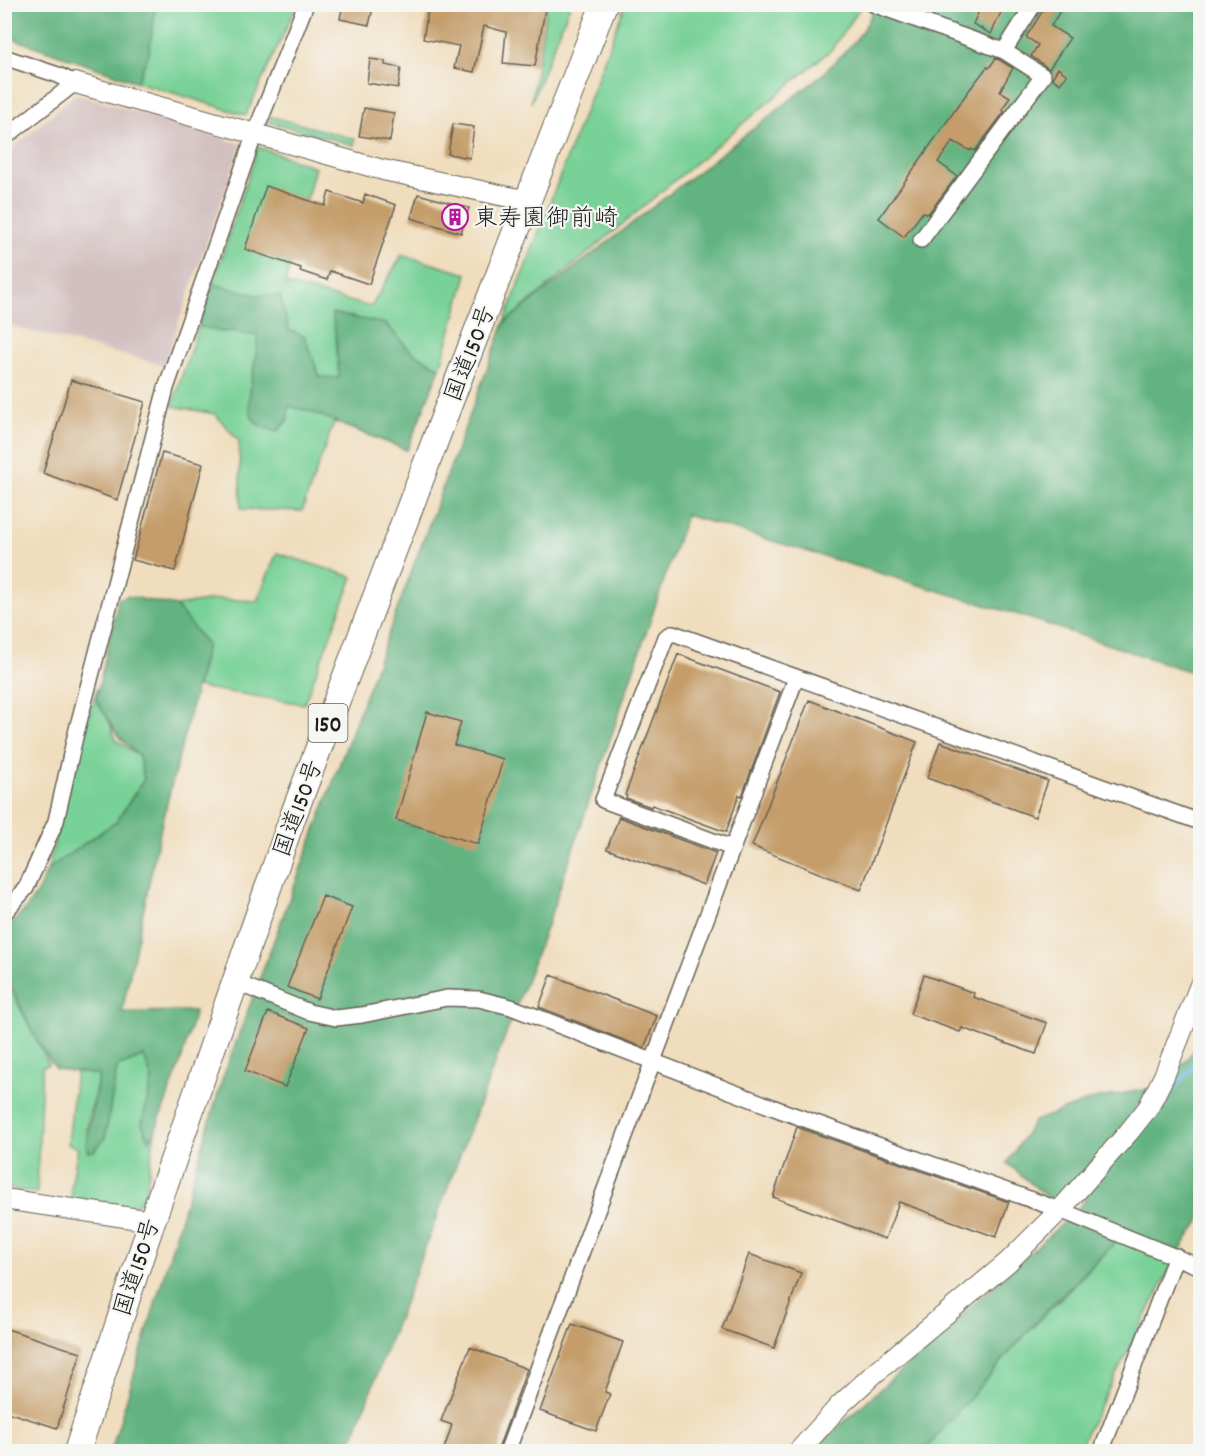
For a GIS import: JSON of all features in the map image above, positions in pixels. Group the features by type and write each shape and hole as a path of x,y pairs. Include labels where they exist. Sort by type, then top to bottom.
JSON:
{"highway":[{"name":"国道150号","path":"76,1452 152,1221 293,816 604,4"}],"street":[{"path":"4,913 26,888 56,821 75,737 166,388 255,133 306,4"},
{"path":"873,4 1004,51 1043,76 921,240"},
{"path":"1004,51 1034,4"},
{"path":"4,57 75,83 383,170 528,201"},
{"path":"4,138 75,83"},
{"path":"732,848 603,801 666,637 673,633 1200,822"},
{"path":"507,1452 796,678"},
{"path":"235,982 309,1012 336,1018 447,998 478,999 511,1007 785,1112 1060,1210 1200,1267"},
{"path":"798,1452 840,1405 869,1378 1008,1262 1060,1210 1128,1133 1148,1108 1195,1015 1200,985"},
{"path":"4,1198 152,1221"},
{"path":"1101,1452 1176,1256"}],"shaded area":[{"path":"76,94 241,144 164,365 5,323 5,155"}],"green space":[{"path":"5,4 156,5 149,53 137,82 5,36"},
{"path":"156,5 297,5 246,115 137,82"},
{"path":"547,5 570,5 531,103"},
{"path":"625,5 862,5 832,49 504,323"},
{"path":"875,5 1200,5 1200,675 1019,615 686,515 548,923 348,1451 122,1452 112,1448 223,1077 504,323 822,75 859,35"},
{"path":"269,116 355,139 354,145 269,122"},
{"path":"258,147 315,167 285,284 371,307 402,255 467,274 440,368 407,450 334,422 302,511 241,509 239,441 215,414 172,406"},
{"path":"213,284 257,295 280,296 289,330 304,336 320,377 339,378 332,313 386,324 411,351 440,368 407,450 309,411 289,406 287,421 277,432 259,425 252,418 249,397 257,335 233,331 222,332 198,326"},
{"path":"277,553 353,577 304,704 197,687 207,645 176,606 218,599 257,601"},
{"path":"127,596 176,606 207,645 160,831 122,1012 195,1011 181,1061 155,1132 149,1140 142,1124 152,1080 144,1056 117,1067 105,1138 94,1151 89,1152 86,1145 99,1075 56,1069 34,1036 5,972 4,931 26,909 38,891 48,869 117,821 144,779 139,756 119,737 96,700 118,599"},
{"path":"97,689 116,740 139,756 144,779 117,821 48,869 76,754"},
{"path":"4,977 49,1064 42,1067 37,1193 5,1188"},
{"path":"1200,1041 1200,1220 1176,1256 1123,1235 1043,1314 924,1451 811,1452 1077,1210"},
{"path":"145,1056 152,1080 142,1124 149,1140 155,1132 145,1199 132,1207 72,1200 71,1187 78,1148 68,1144 76,1072 99,1075 87,1135 88,1152 94,1151 105,1138 117,1067"},
{"path":"1148,1089 1128,1123 1054,1203 1007,1163 1034,1121 1093,1099"},
{"path":"1123,1235 1175,1259 1077,1451 922,1452 1024,1336"}],"building":[{"path":"343,4 374,4 369,25 340,19"},
{"path":"429,4 468,10 469,4 546,4 535,66 503,63 506,32 484,26 474,72 454,68 459,46 423,39"},
{"path":"982,4 997,4 1003,8 991,34 973,24"},
{"path":"1047,4 1064,4 1051,26 1070,38 1049,69 1031,56 1038,45 1026,37"},
{"path":"996,58 1013,68 1000,91 1010,97 1002,110 1005,111 975,151 971,149 970,151 953,141 938,162 957,176 928,214 923,212 904,237 879,218 967,93"},
{"path":"370,59 385,61 385,65 401,68 398,88 367,83"},
{"path":"1058,68 1067,75 1060,84 1052,78"},
{"path":"364,108 394,113 390,141 359,136"},
{"path":"453,124 474,127 470,158 448,154"},
{"path":"266,186 325,206 329,192 363,203 365,194 396,205 369,284 330,271 327,280 300,271 301,268 245,249"},
{"path":"418,194 469,208 461,233 411,218"},
{"path":"71,380 145,402 117,500 43,473"},
{"path":"162,453 203,464 175,571 133,560"},
{"path":"678,654 780,692 742,796 739,795 726,832 626,798 625,795"},
{"path":"809,700 917,742 861,890 752,846"},
{"path":"427,712 461,722 454,745 503,759 478,844 396,820"},
{"path":"940,742 1048,781 1035,817 927,778"},
{"path":"619,817 716,853 704,885 607,849"},
{"path":"323,896 352,907 317,999 287,987"},
{"path":"551,975 657,1016 644,1048 539,1007"},
{"path":"924,975 974,993 973,997 1047,1023 1036,1054 962,1028 960,1032 910,1014"},
{"path":"268,1012 309,1028 285,1087 245,1071"},
{"path":"797,1127 1009,1202 996,1237 899,1202 885,1239 773,1197"},
{"path":"749,1254 801,1273 774,1348 722,1329"},
{"path":"572,1324 623,1342 605,1392 610,1394 596,1431 540,1411"},
{"path":"4,1328 81,1353 57,1428 4,1411"},
{"path":"470,1347 527,1369 497,1452 443,1452 452,1425 441,1421"}],"waterway":[{"path":"1177,1085 1200,1058"}],"place":[{"name":"東寿園御前崎","path":"455,217"}]}
